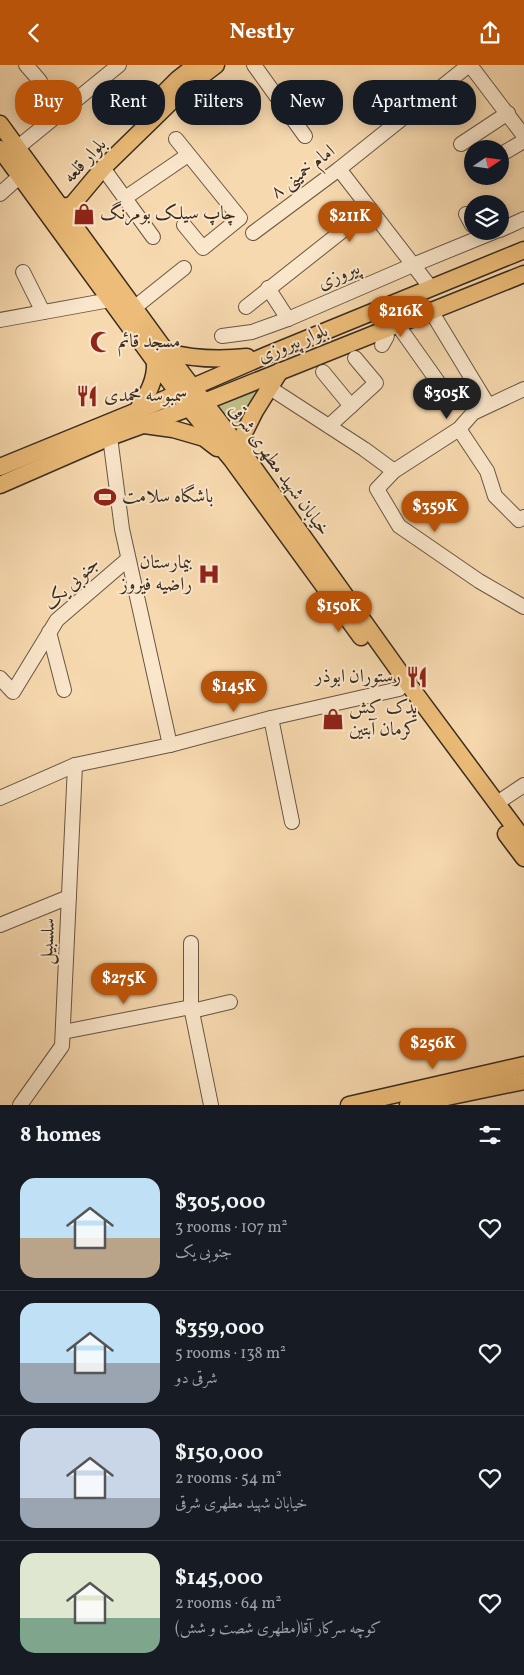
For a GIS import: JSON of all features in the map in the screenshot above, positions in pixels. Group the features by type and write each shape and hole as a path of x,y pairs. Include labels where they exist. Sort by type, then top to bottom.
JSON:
{"main road":[{"name":"بلوار قلعه","path":"61,207 66,196 178,79 196,65"},
{"name":"بلوار قلعه","path":"61,207 72,205 103,169 183,90 216,65"},
{"name":"خیابان شهید مطهری شرقی","path":"0,124 134,307 161,357"},
{"name":"خیابان شهید مطهری شرقی","path":"0,149 110,300 161,357 185,389 205,402 238,457 399,689 524,858"},
{"name":"بلوار پیروزی","path":"139,418 185,389 524,250"},
{"name":"بلوار پیروزی","path":"139,418 189,408 284,369 387,333 431,311 524,274"},
{"path":"0,467 139,418 204,438 238,457 244,433 254,411 284,369 273,353 227,359 161,357 139,418 110,437 0,485"},
{"name":"خیابان شهید مطهری شرقی","path":"185,389 189,408 238,457 524,840"},
{"path":"349,1105 524,1065"},
{"path":"408,1105 445,1101 524,1081"}],"street":[{"path":"26,65 39,80"},
{"path":"17,148 119,65"},
{"path":"254,65 305,136"},
{"path":"469,65 524,136"},
{"name":"امام خمینی ۸","path":"253,233 339,169 469,65"},
{"path":"461,144 508,113"},
{"path":"176,139 240,218 203,248 184,225"},
{"path":"509,150 524,141"},
{"path":"125,198 188,155"},
{"path":"103,169 153,237"},
{"path":"339,169 431,288"},
{"path":"0,194 20,176"},
{"path":"246,307 370,209"},
{"path":"509,225 524,219"},
{"name":"پیروزی","path":"222,336 252,332 288,319 467,240"},
{"path":"134,307 184,268"},
{"path":"23,272 44,312"},
{"path":"268,288 288,319"},
{"path":"0,320 110,300"},
{"path":"431,311 488,405"},
{"path":"387,333 444,389"},
{"path":"329,426 376,383 355,358"},
{"path":"323,372 351,406"},
{"path":"270,388 364,449 390,475"},
{"path":"524,389 473,413 459,429 390,475 377,489 399,526 479,581 524,607"},
{"path":"459,429 487,471 495,496 519,520 524,517"},
{"path":"110,437 122,529 170,745"},
{"name":"جنوبی یک","path":"0,678 13,692 57,620 128,559"},
{"path":"50,632 64,690"},
{"path":"0,798 75,765 170,745 271,718 399,689"},
{"path":"271,718 292,822"},
{"name":"سلسبیل","path":"20,1105 62,1046 75,765"},
{"path":"497,803 524,785"},
{"path":"0,925 69,897"},
{"path":"191,943 192,1009 211,1105"},
{"path":"63,1032 230,1002"}],"shaded area":[{"path":"259,387 237,434 214,405"}],"place":[{"name":"چاپ سیلک بومرنگ","path":"84,214"},
{"name":"مسجد قائم","path":"101,342"},
{"name":"سمبوسه محمدی","path":"87,396"},
{"name":"باشگاه سلامت","path":"105,497"},
{"name":"بیمارستان راضیه فیروز","path":"209,574"},
{"name":"رستوران ابوذر","path":"417,677"},
{"name":"یدک کش کرمان آبتین","path":"333,719"}]}
